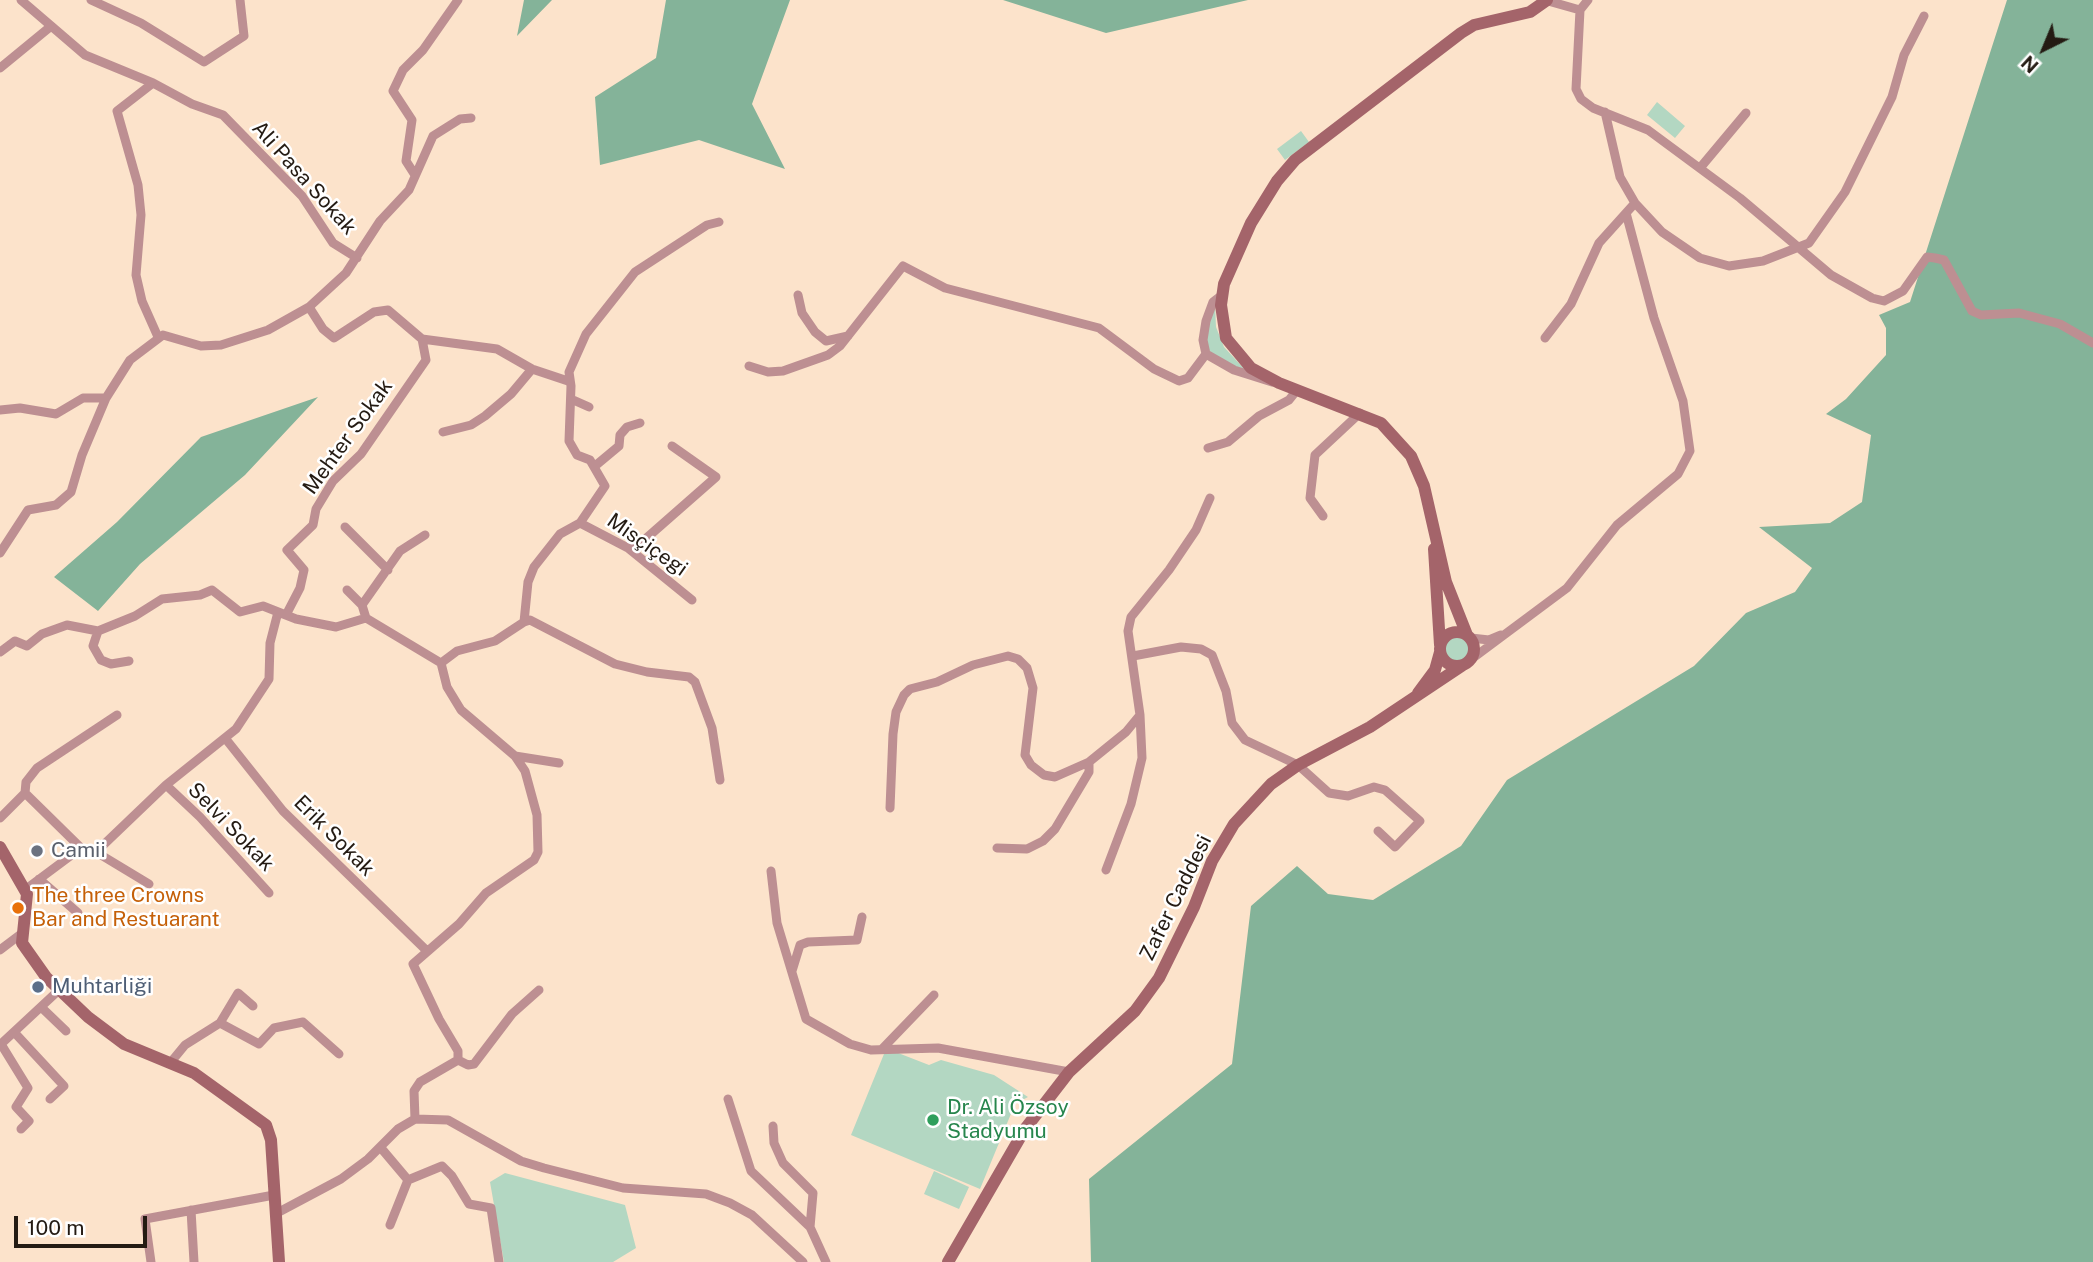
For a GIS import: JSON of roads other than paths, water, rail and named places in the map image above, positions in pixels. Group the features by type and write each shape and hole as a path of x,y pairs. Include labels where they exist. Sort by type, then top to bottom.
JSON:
{"street":[{"name":"Ali Pasa Sokak","path":"22,0 85,55 153,83 192,104 223,115 302,196 333,243 357,258"},
{"path":"91,0 141,23 204,62 244,36 240,0"},
{"path":"415,175 407,162 412,120 393,91 403,70 424,50 458,0"},
{"path":"1587,0 1580,10 1576,89 1581,99 1648,130 1700,168 1795,247 1846,284 1884,301 1903,291 1927,257 1944,260 1972,311 1981,315 2019,313 2060,324 2093,343"},
{"path":"1511,630 1489,640 1469,636 1450,633 1440,649 1448,664 1466,663 1475,649 1469,636 1446,582 1434,541 1424,486 1411,456 1381,422 1279,383 1251,368 1226,338 1222,320 1222,295 1224,284 1251,223 1277,181 1295,160 1474,25 1530,12 1548,1 1580,10"},
{"path":"1605,112 1620,177 1635,202 1662,232 1700,258 1729,266 1763,261 1809,243 1845,192 1892,97 1904,55 1924,16"},
{"path":"0,68 50,27"},
{"path":"153,83 117,111 138,185 141,215 136,275 142,301 158,337"},
{"path":"1700,168 1746,113"},
{"path":"0,553 28,510 56,505 71,492 82,455 106,398 130,360 158,337 170,335 201,346 221,345 268,330 309,307 346,274 380,221 410,190 433,136 460,119 471,118"},
{"path":"1545,338 1571,304 1598,243 1635,202"},
{"name":"Zafer Caddesi","path":"948,1262 1009,1152 1069,1072 1135,1011 1159,978 1194,907 1212,861 1234,824 1271,784 1314,754 1370,727 1411,701 1567,588 1617,525 1678,474 1690,451 1684,401 1654,318 1626,213"},
{"path":"524,622 528,582 534,567 560,534 580,523 605,486 595,466 590,460 577,455 569,441 571,399 568,381 573,358 586,334 635,272 707,225 719,222"},
{"path":"749,366 768,372 805,365 828,355 848,336 903,266 946,288 1099,328 1154,369 1179,381 1188,378 1206,355 1203,340 1206,321 1213,302 1222,295"},
{"path":"798,295 802,313 826,341 848,336"},
{"path":"309,307 323,329 334,338 366,317 384,309 422,338 497,349 533,369 568,381"},
{"name":"Mehter Sokak","path":"282,613 300,588 304,570 287,550 313,525 317,509 333,481 361,453 426,360 422,338"},
{"path":"1206,355 1261,381 1279,383"},
{"path":"443,432 462,428 485,416 511,394 533,369"},
{"path":"1208,448 1228,442 1259,416 1289,400 1297,390"},
{"path":"0,410 20,408 55,414 83,398 106,398"},
{"path":"571,399 589,407"},
{"path":"1323,516 1310,498 1315,455 1360,412"},
{"path":"595,466 619,446 620,435 627,427 640,423"},
{"path":"628,548 642,542 716,477 672,446"},
{"path":"1105,870 1139,776 1143,743 1128,631 1131,617 1196,530 1210,498"},
{"name":"Misçiçegi","path":"580,523 628,548 692,600"},
{"path":"345,527 388,570"},
{"path":"362,605 400,551 425,535"},
{"name":"Zafer Caddesi","path":"1411,701 1429,680 1440,649 1434,541"},
{"path":"347,590 362,605 366,618 438,660 447,687 461,710 515,756 532,785 537,815 538,852 534,860 486,893 459,924 413,964 439,1019 458,1051 457,1060"},
{"path":"0,652 15,641 27,646 42,634 67,625 98,631 135,616 162,599 200,595 207,591 217,592 240,612 263,606 335,627 366,618"},
{"path":"96,852 166,785 225,738 254,704 270,679 270,643 282,613"},
{"path":"438,660 457,651 495,641 530,620 615,664 647,673 689,677 695,682 707,712 720,780"},
{"path":"98,631 93,646 101,660 111,664 129,661"},
{"path":"1133,656 1181,648 1201,649 1212,655 1218,664 1236,732 1262,750 1298,765 1329,793 1348,796 1374,787 1385,790 1420,821 1395,847 1378,831"},
{"path":"890,808 893,734 896,712 904,695 909,689 937,682 973,665 1008,656 1018,659 1030,675 1033,688 1024,744 1025,755 1031,765 1044,775 1055,777 1089,762 1126,732 1140,715"},
{"path":"0,818 25,793 26,782 37,768 117,715"},
{"name":"Erik Sokak","path":"225,738 283,811 427,951"},
{"path":"515,756 559,763"},
{"path":"998,848 1027,849 1043,841 1055,830 1089,772 1089,762"},
{"name":"Selvi Sokak","path":"166,785 200,817 270,893"},
{"path":"25,793 81,848 96,852 149,884"},
{"path":"0,847 26,889 27,909 21,934 25,950 59,990 124,1044 194,1073 265,1125 271,1140 279,1262"},
{"path":"26,889 81,848"},
{"path":"771,871 777,923 806,1019 849,1044 882,1049 938,1048 1069,1072"},
{"path":"39,879 78,913"},
{"path":"792,973 800,945 808,942 857,940 862,917"},
{"path":"0,950 21,934"},
{"path":"21,1129 29,1121 16,1107 27,1088 0,1044 59,990"},
{"path":"457,1060 468,1065 474,1064 512,1014 539,990"},
{"path":"171,1062 185,1045 220,1023 238,993 253,1006"},
{"path":"882,1049 895,1032 934,995"},
{"path":"41,1007 66,1031"},
{"path":"220,1023 259,1044 274,1028 303,1022 340,1055"},
{"path":"14,1032 64,1086 50,1099"},
{"path":"415,1119 414,1091 420,1082 457,1060"},
{"path":"729,1099 751,1171 810,1227 826,1262"},
{"path":"150,1262 145,1219 191,1210 276,1205 341,1179 381,1148 398,1129 415,1119 448,1120 521,1161 544,1168 623,1188 706,1195 730,1203 752,1215 803,1262"},
{"path":"774,1126 776,1152 783,1163 813,1193 810,1227"},
{"path":"381,1148 408,1180"},
{"path":"390,1225 408,1180 442,1166 452,1176 469,1204 491,1208 499,1262"},
{"path":"191,1210 194,1262"}],"place":[{"name":"Camii","path":"37,851"},
{"name":"The three Crowns Bar and Restuarant","path":"18,908"},
{"name":"Muhtarliği","path":"38,987"},
{"name":"Dr. Ali Özsoy Stadyumu","path":"933,1120"}]}
